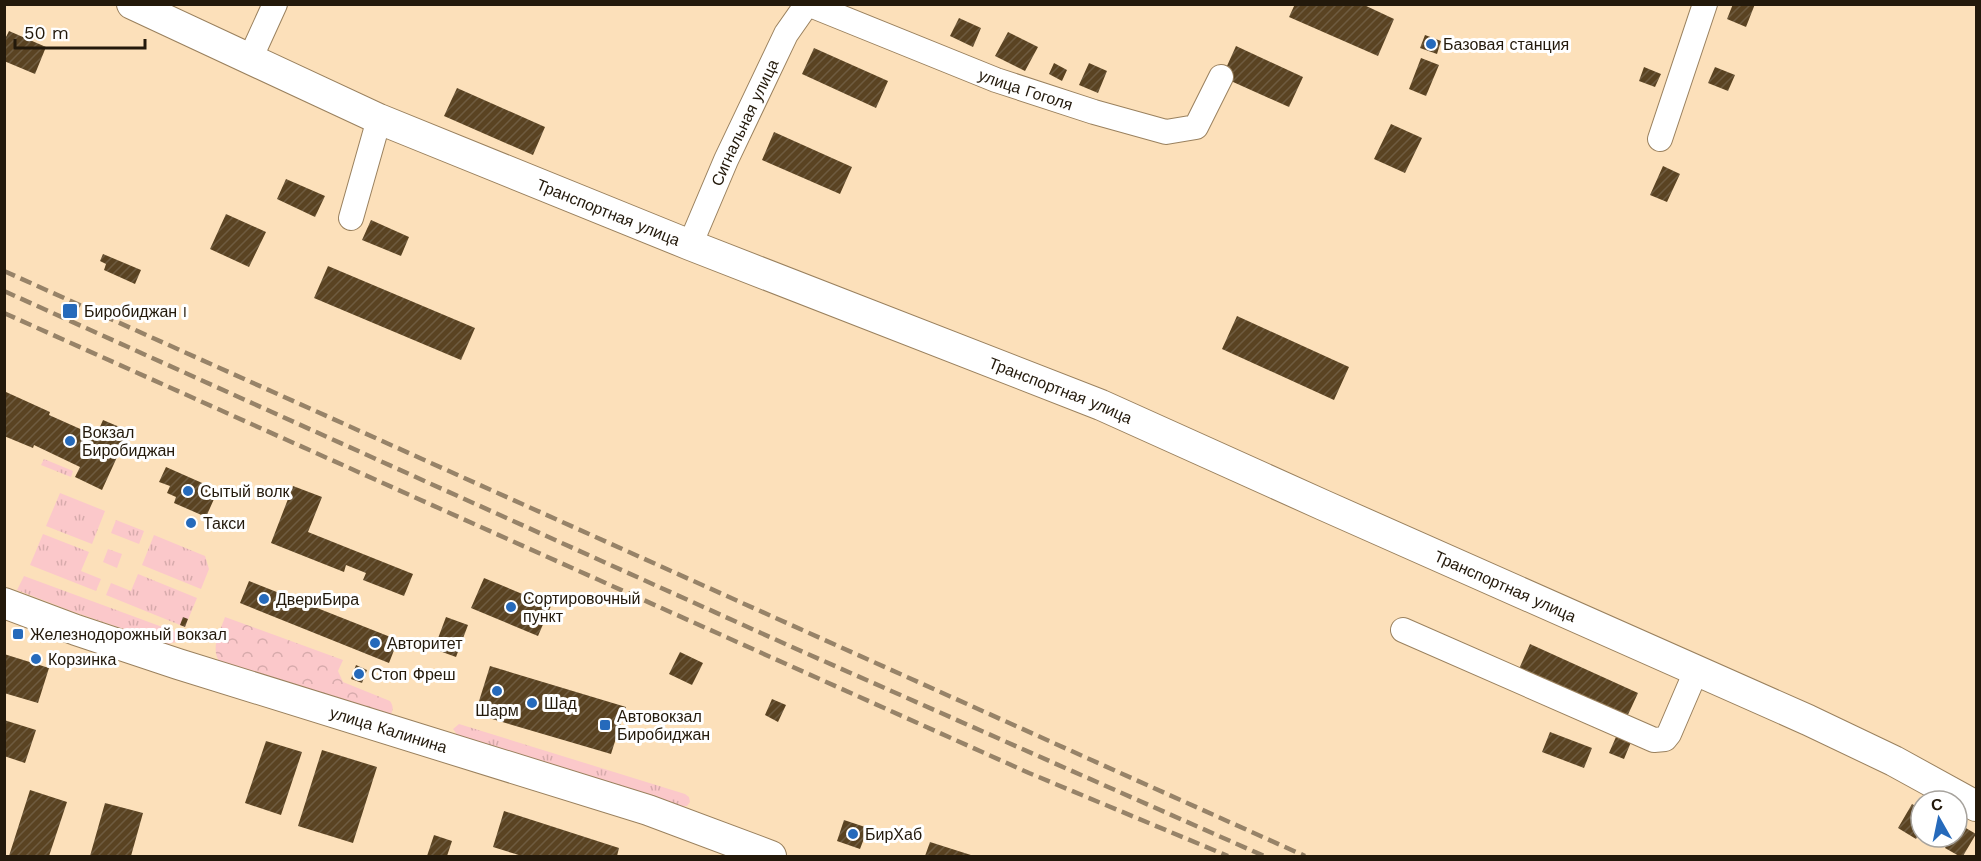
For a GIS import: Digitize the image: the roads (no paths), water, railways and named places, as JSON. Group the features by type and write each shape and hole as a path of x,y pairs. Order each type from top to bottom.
{"main road":[{"name":"Транспортная улица","path":"132,4 379,119 690,245 1101,405 1808,720 1894,761 1977,806"},
{"name":"улица Калинина","path":"4,603 178,664 648,810 771,856"}],"street":[{"path":"250,59 275,4"},
{"name":"улица Гоголя","path":"808,4 996,80 1094,112 1166,132 1196,127 1221,77"},
{"name":"Сигнальная улица","path":"690,245 726,160 786,34 808,4"},
{"path":"1660,139 1705,4"},
{"path":"351,218 379,119"},
{"path":"1403,630 1654,740 1665,739 1670,734 1696,671"}],"railway":[{"path":"4,271 1305,856"},
{"path":"4,291 792,647 1264,856"},
{"path":"4,313 1029,773 1228,856"}],"place":[{"name":"Базовая станция","path":"1431,44"},
{"name":"Биробиджан I","path":"70,311"},
{"name":"Вокзал Биробиджан","path":"70,441"},
{"name":"Сытый волк","path":"188,491"},
{"name":"Такси","path":"191,523"},
{"name":"ДвериБира","path":"264,599"},
{"name":"Сортировочный пункт","path":"511,607"},
{"name":"Железнодорожный вокзал","path":"18,634"},
{"name":"Авторитет","path":"375,643"},
{"name":"Корзинка","path":"36,659"},
{"name":"Стоп Фреш","path":"359,674"},
{"name":"Шарм","path":"497,691"},
{"name":"Шад","path":"532,703"},
{"name":"Автовокзал Биробиджан","path":"605,725"},
{"name":"БирХаб","path":"853,834"}]}
